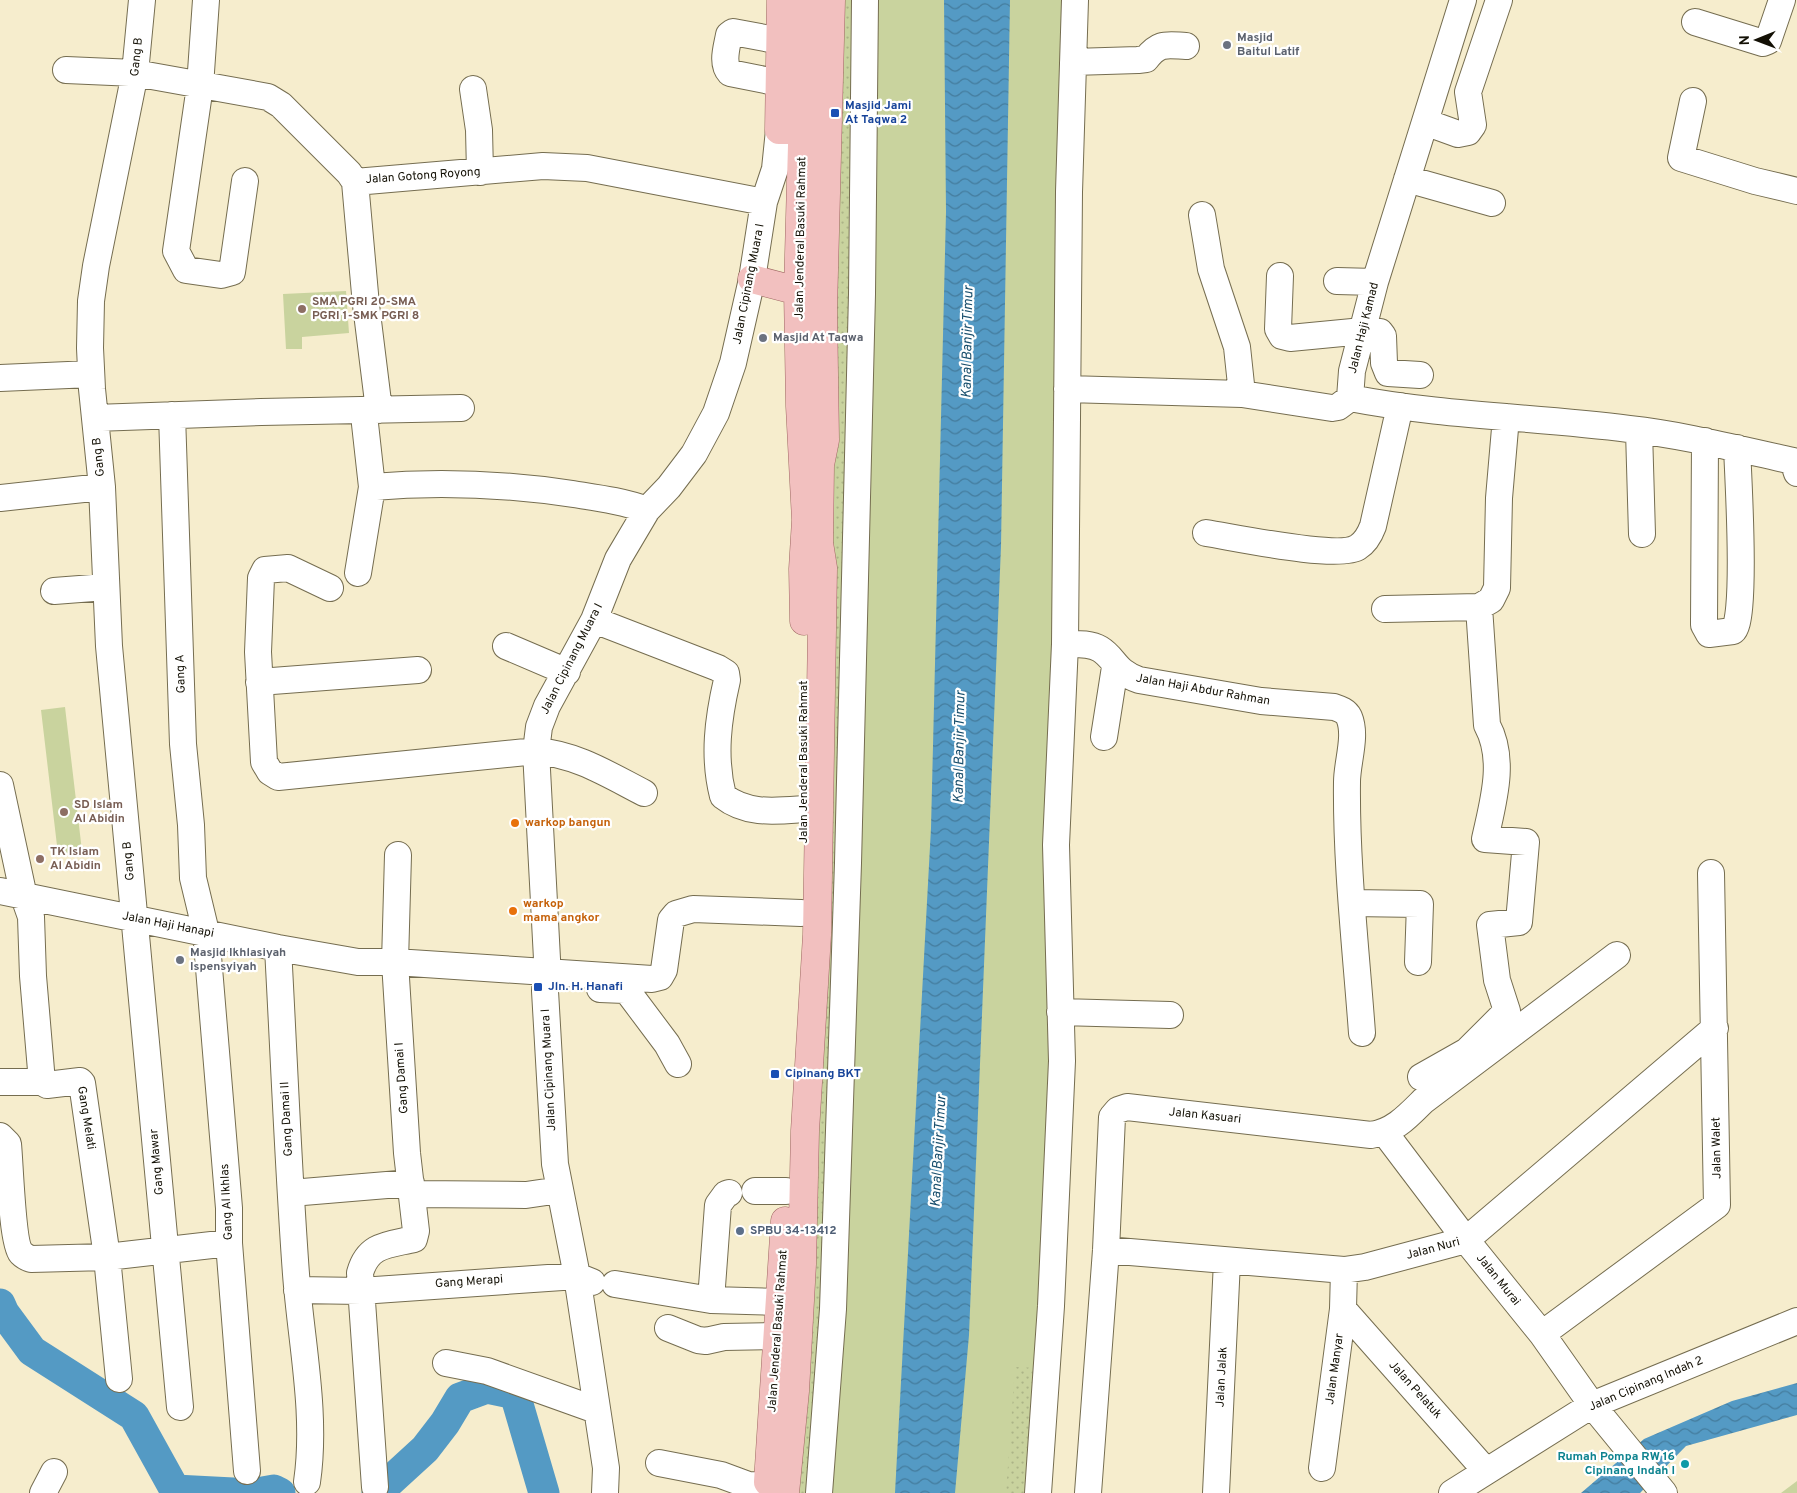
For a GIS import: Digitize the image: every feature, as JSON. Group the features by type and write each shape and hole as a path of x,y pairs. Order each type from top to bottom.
{"main road":[{"name":"Jalan Jenderal Basuki Rahmat","path":"773,1491 776,1336 781,1302 805,809 803,569 806,520 800,406 798,291 806,35 780,0"},
{"path":"806,0 806,35"},
{"path":"806,35 831,0"},
{"name":"Jalan Jenderal Basuki Rahmat","path":"803,128 837,62 837,0"},
{"name":"Jalan Jenderal Basuki Rahmat","path":"773,1491 795,1391 802,1264 805,1131 817,935 823,568 819,542 820,465 825,440 823,309 803,128 780,82 806,35"},
{"path":"752,279 798,291"}],"street":[{"name":"Gang B","path":"135,917 109,646 102,487 91,374 92,292 135,74 142,0"},
{"path":"206,0 200,86 176,251 186,270 221,275 232,272 245,181"},
{"path":"819,1493 833,1309 848,872 861,314 865,0"},
{"path":"1038,1493 1051,1306 1062,1061 1056,845 1065,644 1069,192 1075,0"},
{"name":"Jalan Haji Kamad","path":"1350,398 1352,371 1375,282 1463,0"},
{"path":"1425,122 1458,134 1468,132 1473,125 1468,92 1499,0"},
{"path":"1695,22 1763,43 1768,42 1782,0"},
{"path":"780,82 730,73 726,69 725,62 729,35 733,32 806,35"},
{"path":"1073,62 1146,59 1154,48 1160,45 1186,46"},
{"name":"Jalan Gotong Royong","path":"66,70 135,74 268,97 281,104 350,173 355,182 543,166 587,168 764,202"},
{"path":"473,89 479,130 480,172"},
{"path":"1693,101 1681,158 1754,182 1797,191"},
{"name":"Jalan Cipinang Muara I","path":"605,1493 606,1468 596,1410 595,1281 560,1190 555,1164 536,751 542,720 594,620 618,559 647,510 669,487 694,454 716,413 733,362 752,279 764,202 775,169 803,128"},
{"path":"1407,179 1492,203"},
{"path":"355,182 366,305 372,417 372,487 358,573"},
{"path":"1202,215 1211,269 1240,357 1242,394"},
{"path":"1280,276 1278,329 1282,336 1290,338 1363,331 1380,332 1384,336 1384,363 1388,373 1420,375"},
{"path":"1337,281 1375,282"},
{"path":"0,378 91,374"},
{"path":"1067,389 1242,394 1332,408 1338,407 1350,398 1400,406 1639,430 1705,441 1793,461 1797,473"},
{"path":"1206,533 1315,550 1341,551 1357,548 1367,538 1374,526 1400,406"},
{"path":"95,418 172,415 372,417 461,408"},
{"name":"Gang A","path":"172,415 183,744 191,826 193,878 206,932"},
{"path":"1385,609 1479,607 1491,600 1496,588 1499,498 1506,417"},
{"path":"1639,430 1642,534"},
{"path":"1705,441 1704,625 1709,634 1732,631 1738,623 1741,589 1738,448"},
{"path":"372,487 471,484 548,490 623,502 647,510"},
{"path":"0,498 102,487"},
{"path":"330,588 288,568 265,570 261,578 259,603 259,682 264,762 270,772 278,777 536,751 551,752 584,762 644,793"},
{"path":"54,591 106,587"},
{"path":"1421,1076 1467,1051 1506,1011 1497,980 1490,925 1519,922 1526,842 1485,838 1497,768 1494,738 1487,725 1479,607"},
{"path":"594,620 726,673 728,680 720,710 717,736 719,780 722,796 741,808 757,810 805,809"},
{"name":"Jalan Haji Abdur Rahman","path":"1065,644 1084,645 1101,649 1116,667 1128,676 1139,680 1261,701 1334,707 1343,710 1349,717 1351,742 1347,781 1352,903"},
{"path":"506,646 567,672"},
{"path":"1104,737 1116,667"},
{"path":"259,682 418,670"},
{"path":"0,784 12,894 31,917 33,976 42,1082 0,1082"},
{"name":"Gang Damai I","path":"361,1291 360,1273 364,1258 375,1249 414,1239 416,1235 407,1153 395,962 398,855"},
{"name":"Jalan Walet","path":"1542,1334 1717,1205 1711,874"},
{"name":"Jalan Haji Hanapi","path":"12,894 135,917 278,948 358,962 395,962 546,981"},
{"path":"1362,1033 1352,903 1420,904 1418,962"},
{"path":"546,981 652,979 660,977 664,970 671,920 676,914 693,910 801,912"},
{"name":"Gang Mawar","path":"135,917 164,1250 180,1407"},
{"name":"Gang Al Ikhlas","path":"206,932 229,1208 229,1244 247,1471"},
{"name":"Gang Damai II","path":"278,948 297,1290 310,1441 307,1482"},
{"path":"1385,1133 1617,955"},
{"path":"546,981 625,990 632,995 667,1044 678,1064"},
{"path":"1060,1012 1170,1014"},
{"name":"Jalan Nuri","path":"1106,1250 1344,1270 1365,1267 1466,1240 1715,1028"},
{"name":"Gang Melati","path":"42,1082 47,1085 80,1081 82,1083 107,1258 119,1379"},
{"name":"Jalan Kasuari","path":"1088,1493 1106,1250 1112,1117 1118,1110 1127,1107 1371,1134 1385,1133"},
{"name":"Jalan Murai","path":"1385,1133 1466,1240 1542,1334 1592,1405 1627,1450 1663,1491"},
{"path":"0,1136 8,1144 9,1184 18,1247 21,1254 32,1259 107,1258 229,1244"},
{"path":"291,1193 412,1189 526,1195 560,1190"},
{"path":"756,1191 786,1190"},
{"path":"711,1300 718,1205 726,1194 730,1193"},
{"name":"Jalan Jalak","path":"1216,1493 1227,1261"},
{"name":"Jalan Manyar","path":"1322,1468 1343,1309 1344,1270"},
{"name":"Gang Merapi","path":"297,1290 361,1291 595,1281 711,1300 781,1302"},
{"path":"361,1291 375,1487"},
{"name":"Jalan Pelatuk","path":"1343,1309 1486,1471"},
{"name":"Jalan Cipinang Indah 2","path":"1452,1493 1592,1405 1797,1321"},
{"path":"668,1328 698,1340 776,1336"},
{"path":"446,1364 487,1371 596,1410"},
{"path":"659,1463 721,1475 733,1486 748,1485 773,1491"}],"green space":[{"path":"837,0 865,0 819,1493 785,1493"},
{"path":"864,0 1075,0 1067,445 1037,1493 819,1493"},
{"path":"346,291 349,333 302,337 302,349 286,349 283,294"},
{"path":"65,707 82,851 58,854 41,710"},
{"path":"1015,1367 1040,1368 1032,1493 1006,1493"},
{"path":"1797,1481 1797,1493 1781,1493"}],"water":[{"name":"Kanal Banjir Timur","path":"944,0 1010,0 1001,546 969,1335 955,1493 895,1493 931,828 946,212"},
{"path":"1797,1383 1797,1415 1686,1446 1640,1493 1581,1493 1644,1439 1732,1401"}],"waterway":[{"path":"0,1304 4,1313 32,1351 134,1416 175,1490 233,1493"},
{"path":"377,1493 425,1449 445,1423 460,1398 487,1388 515,1394 544,1493"},
{"path":"257,1493 274,1490 280,1493"}],"place":[{"name":"Masjid Baitul Latif","path":"1227,45"},
{"name":"Masjid Jami At Taqwa 2","path":"835,113"},
{"name":"SMA PGRI 20-SMA PGRI 1-SMK PGRI 8","path":"302,309"},
{"name":"Masjid At Taqwa","path":"763,338"},
{"name":"SD Islam Al Abidin","path":"64,812"},
{"name":"warkop bangun","path":"515,823"},
{"name":"TK Islam Al Abidin","path":"40,859"},
{"name":"warkop mama angkor","path":"513,911"},
{"name":"Masjid Ikhlasiyah Ispensyiyah","path":"180,960"},
{"name":"Jln. H. Hanafi","path":"538,987"},
{"name":"Cipinang BKT","path":"775,1074"},
{"name":"SPBU 34-13412","path":"740,1231"},
{"name":"Rumah Pompa RW 16 Cipinang Indah I","path":"1685,1464"}]}
